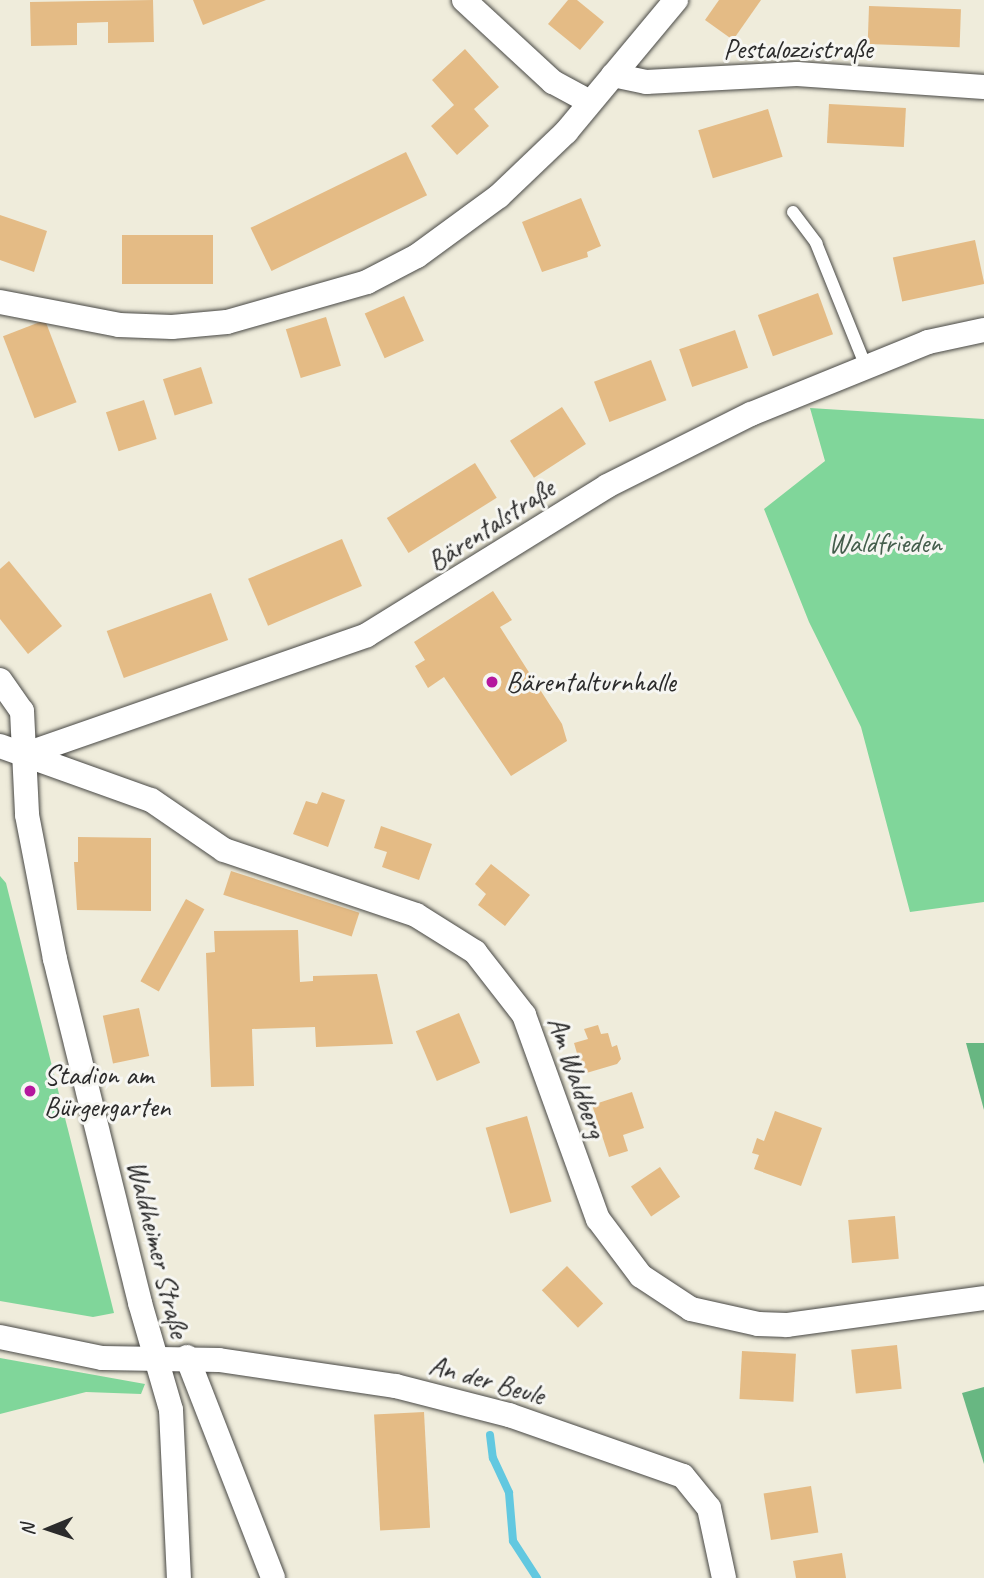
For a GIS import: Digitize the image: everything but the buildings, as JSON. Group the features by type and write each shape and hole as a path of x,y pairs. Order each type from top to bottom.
{"street":[{"path":"464,0 553,82 590,102"},
{"path":"0,302 119,326 172,327 227,322 367,282 417,256 481,210 566,132 676,0"},
{"name":"Pestalozzistraße","path":"613,75 646,82 797,74 984,87"},
{"name":"Bärentalstraße","path":"11,750 368,635 607,486 751,414 928,342 984,330"},
{"name":"Waldheimer Straße","path":"0,680 22,711 11,750 27,815 55,959 155,1357 172,1410 179,1578"},
{"name":"Am Waldberg","path":"11,750 151,800 224,850 416,915 475,952 524,1015 598,1219 640,1276 691,1309 746,1322 787,1325 984,1298"},
{"name":"An der Beule","path":"0,1337 102,1358 187,1357 396,1386 456,1400 666,1468 689,1481 709,1508 724,1578"},
{"name":"Waldheimer Straße","path":"187,1357 273,1578"}],"lane":[{"path":"793,212 816,243 866,367"}],"green space":[{"name":"Waldfrieden","path":"810,408 984,419 984,902 910,912 861,727 809,622 764,509 825,461"},
{"name":"Stadion am Bürgergarten","path":"0,876 6,883 114,1313 93,1317 0,1301"},
{"path":"966,1043 984,1043 984,1110"},
{"path":"0,1358 145,1384 141,1394 86,1392 0,1414"},
{"path":"984,1387 984,1464 962,1393"}],"waterway":[{"path":"490,1435 493,1458 509,1493 513,1541 537,1578"}],"place":[{"name":"Bärentalturnhalle","path":"492,682"},
{"name":"Stadion am Bürgergarten","path":"30,1091"}]}
